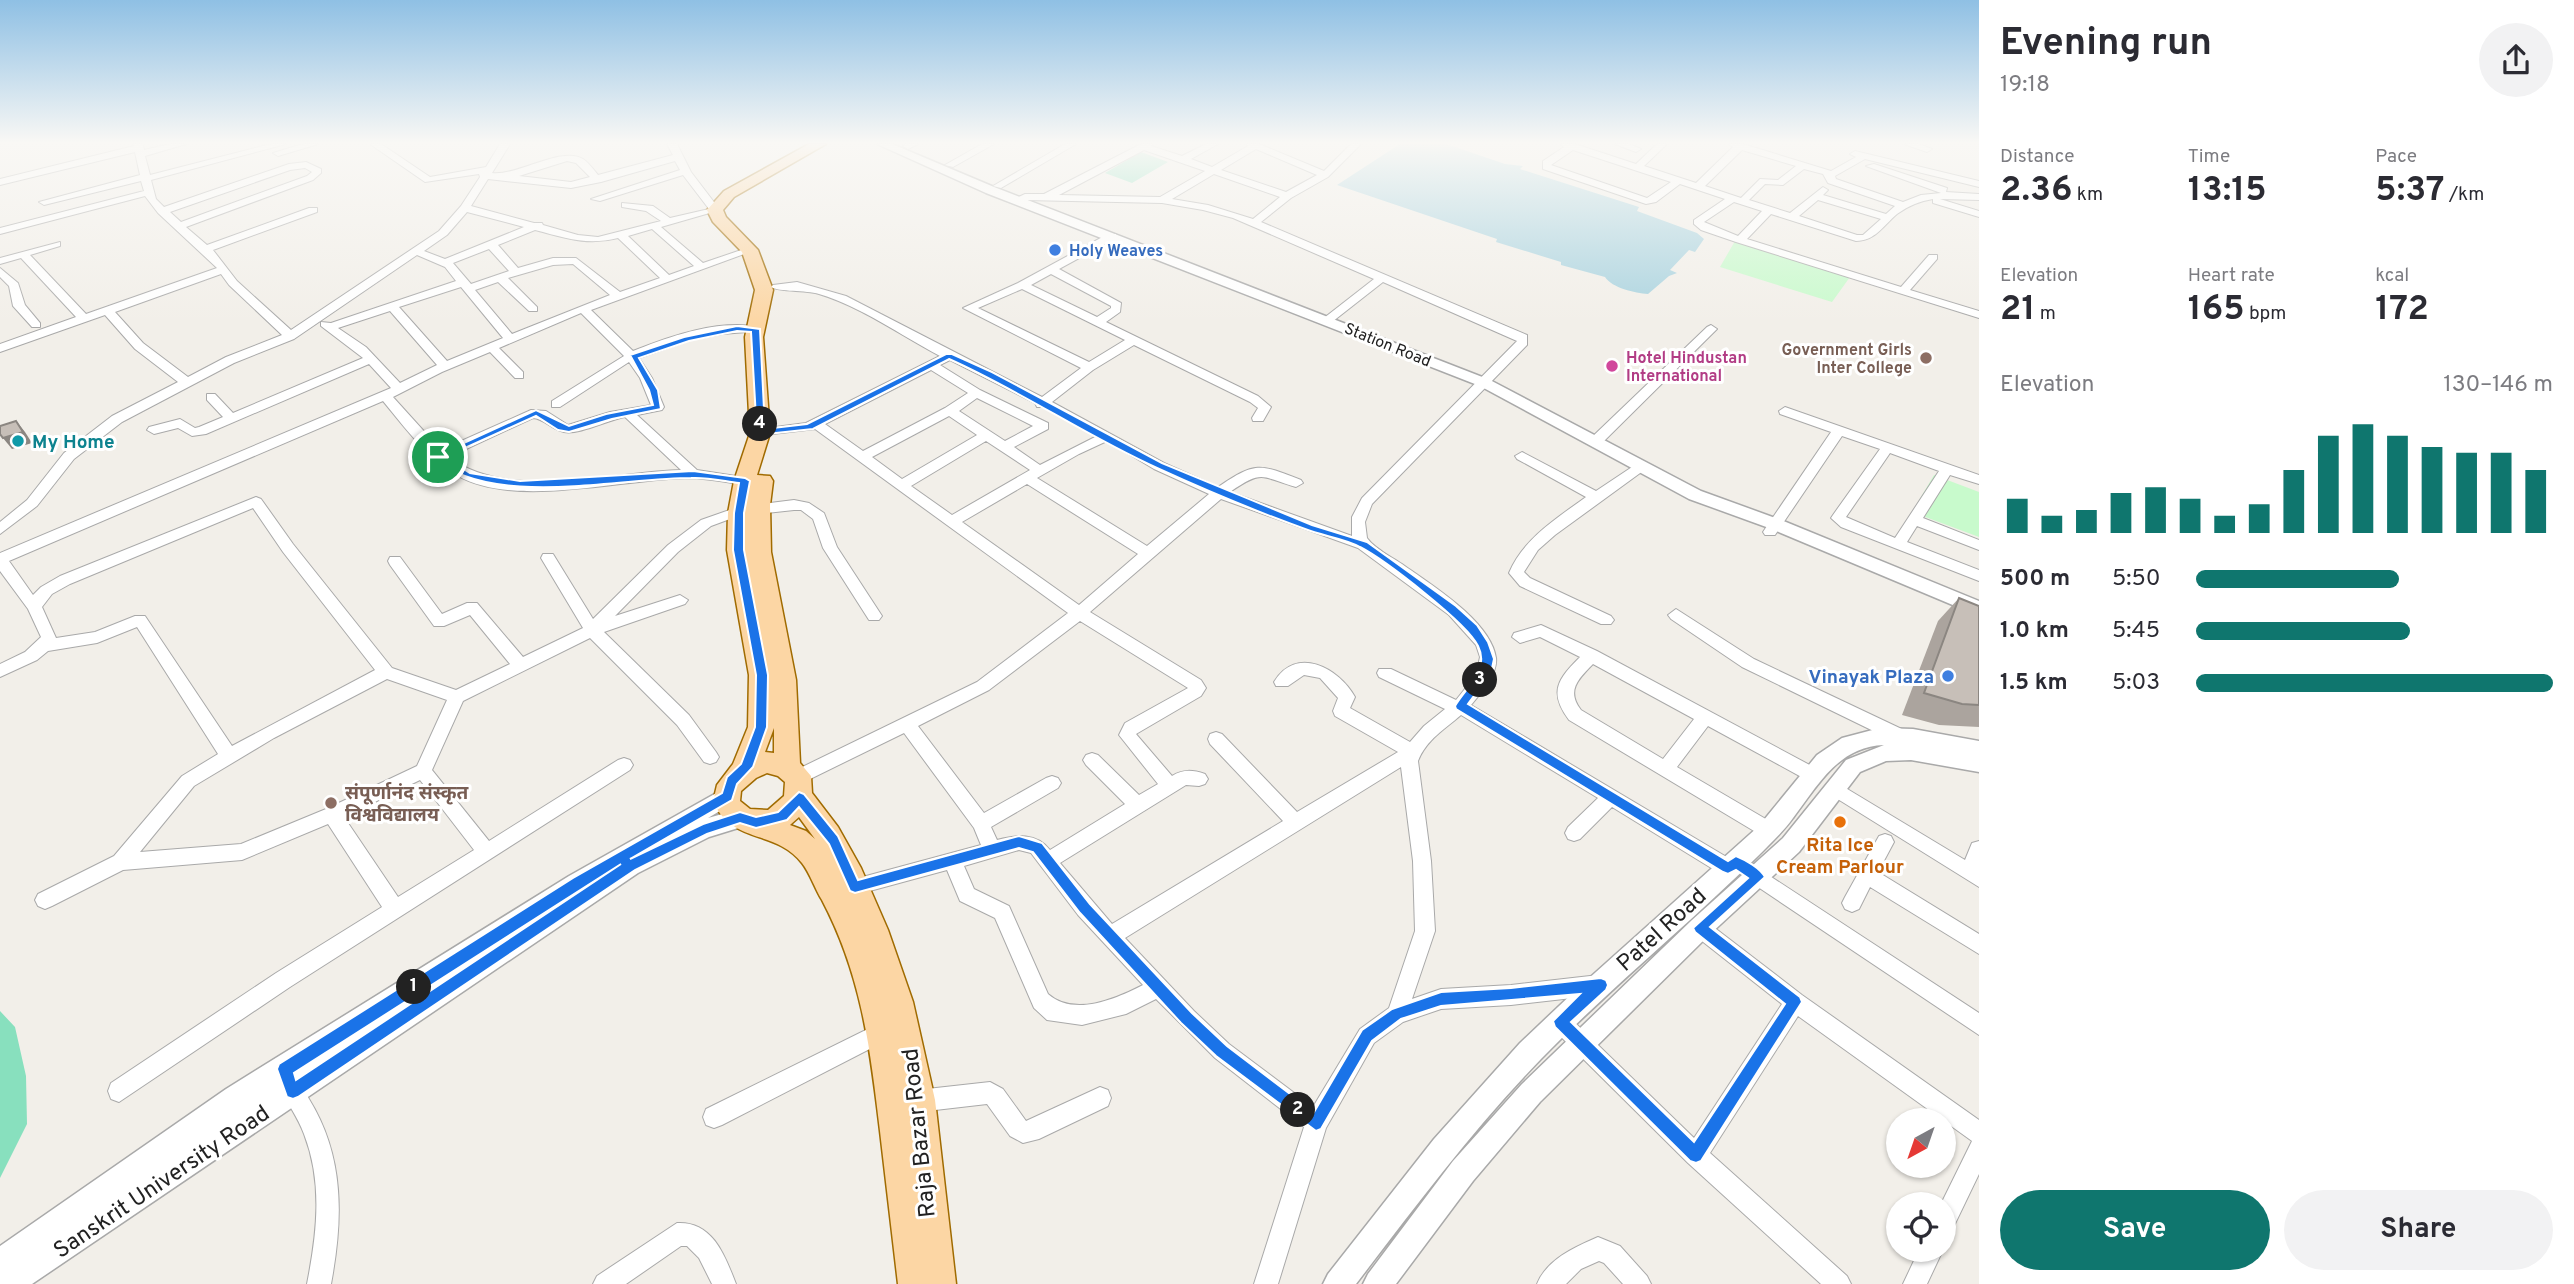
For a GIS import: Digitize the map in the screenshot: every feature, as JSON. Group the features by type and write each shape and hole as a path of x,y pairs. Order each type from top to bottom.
{"main road":[{"path":"720,204 715,210 719,219 750,250 764,290 755,329 768,432"},
{"path":"733,204 730,208 732,216 760,244 771,265 777,287 769,336 768,432 747,512 767,589 774,728 795,780 782,816 741,812 732,781 746,767 774,728"},
{"path":"746,767 767,762 795,780"},
{"name":"Raja Bazar Road","path":"795,780 834,840 855,887 876,937 906,1030 918,1101 928,1237 937,1284"},
{"name":"Raja Bazar Road","path":"741,812 796,840 812,854 865,962 884,1031 918,1284"}],"street":[{"path":"0,231 105,204"},
{"path":"156,204 216,259 223,270 290,336"},
{"path":"162,211 182,204"},
{"path":"181,225 239,204"},
{"path":"0,529 32,503 69,456 98,432 117,419 230,360 290,336 443,233 467,204"},
{"path":"465,208 587,239 622,236 715,210 710,204"},
{"name":"Station Road","path":"1039,204 1112,236 1485,383 1596,441 1640,468 1979,620"},
{"path":"1186,204 1255,222 1523,338 1523,342 1485,383 1367,501 1357,517 1356,530 1363,544"},
{"path":"1255,222 1277,204"},
{"path":"1729,204 1698,222 1705,228 1740,240 1979,315"},
{"path":"1750,204 1861,239 1908,204"},
{"path":"1791,218 1808,204"},
{"path":"1843,204 1888,218"},
{"path":"1899,204 1904,206"},
{"path":"1945,204 1979,214"},
{"path":"626,205 649,208 669,222"},
{"path":"204,250 313,210"},
{"path":"1740,240 1768,211"},
{"path":"445,263 538,225"},
{"path":"654,226 700,266"},
{"path":"622,236 666,278"},
{"path":"1089,367 969,308 1022,285 1112,236"},
{"path":"0,261 56,244"},
{"path":"491,244 517,273"},
{"path":"44,646 49,637 34,607 0,560 385,396 445,366 510,339 666,278 750,250"},
{"path":"416,251 445,263 467,285 510,339"},
{"path":"23,254 85,320"},
{"path":"1903,291 1933,257"},
{"path":"329,327 392,306 501,278 553,261 569,259 576,261 618,296"},
{"path":"1051,269 1117,305 1116,310 1098,321"},
{"path":"0,348 223,270"},
{"path":"0,271 15,285 23,312 36,325"},
{"path":"501,278 533,309"},
{"path":"1328,320 1382,278"},
{"path":"777,287 789,284 811,287 876,315 1041,404 1108,436 1159,466 1309,527 1363,544 1452,609 1473,628 1484,645 1488,659 1485,673 1459,707 1422,737 1409,761 1422,861 1425,931 1397,1014"},
{"path":"1022,285 1262,404 1265,409 1258,418"},
{"path":"392,306 445,366"},
{"path":"438,457 536,413 562,428 569,429 601,418 658,407 654,390 634,357 583,309"},
{"path":"109,312 139,346 186,382"},
{"path":"317,318 371,359 399,389"},
{"path":"556,404 634,357 687,339 737,328 755,329"},
{"path":"1596,441 1711,329"},
{"path":"1041,404 1089,367 1134,340"},
{"path":"492,347 519,375"},
{"path":"768,432 816,424 949,356"},
{"path":"153,430 180,423 195,432 232,419 371,359"},
{"path":"931,365 976,393 1043,426 1004,447"},
{"path":"862,457 950,411 976,393"},
{"path":"385,396 438,457 468,475 520,484 693,474 753,482"},
{"path":"211,397 232,419"},
{"path":"950,411 1004,447 1033,474 1149,554"},
{"path":"1785,411 1979,480"},
{"path":"629,414 693,474"},
{"path":"816,424 1079,613 1195,684 1198,688 1128,732 1130,740 1170,786"},
{"path":"1772,528 1840,429"},
{"path":"901,486 986,435"},
{"path":"951,523 1033,474 1108,436"},
{"path":"1888,447 1838,519 1979,576"},
{"path":"1522,456 1597,497"},
{"path":"1606,620 1525,582 1516,573 1516,568 1548,533 1640,468"},
{"path":"1898,544 1948,468"},
{"path":"795,780 983,686 1079,613 1220,492 1256,470 1296,483"},
{"path":"34,607 39,596 65,580 256,502 288,548 386,672 457,697"},
{"path":"592,630 694,531 715,518 794,505 804,506 819,516 831,548 874,616"},
{"path":"1915,520 1979,545"},
{"name":"Station Road","path":"1772,528 1979,609"},
{"path":"548,558 592,630 683,720 710,757"},
{"path":"395,561 439,622 472,607 520,665"},
{"path":"44,900 121,862 242,852 332,814 423,771 457,697 592,630 680,600"},
{"path":"1676,615 1748,663 1902,737"},
{"path":"0,671 44,646 97,637 141,620 229,757"},
{"path":"1520,637 1541,631 1591,655 1823,782 1974,876 1979,849"},
{"path":"1591,655 1563,691 1568,707 1586,722 1770,831"},
{"path":"1282,682 1301,668 1325,673 1347,697 1341,711 1412,752"},
{"path":"121,862 188,781 268,733 386,672"},
{"path":"1385,673 1459,707 1611,797 1732,865 1759,877 1978,1020"},
{"path":"1665,770 1705,717"},
{"path":"906,723 981,824 992,850"},
{"name":"Patel Road","path":"1378,1284 1463,1171 1531,1093 1700,928 1759,877 1790,845 1823,782 1834,752 1850,743 1870,737 1902,737 1979,749"},
{"path":"1216,739 1295,822"},
{"path":"1110,936 1412,752"},
{"name":"Patel Road","path":"1338,1284 1441,1151 1560,1021 1823,782 1884,752 1911,752 1979,763"},
{"path":"1092,760 1138,805"},
{"path":"119,1091 283,980 624,765"},
{"path":"423,771 486,851"},
{"path":"1049,860 1184,777 1199,779"},
{"path":"981,824 1052,783"},
{"path":"1574,833 1611,797"},
{"name":"Sanskrit University Road","path":"6,1284 289,1080 698,825 741,812"},
{"path":"332,814 395,910"},
{"path":"855,887 1019,842 1037,847 1085,909 1157,988 1222,1051 1316,1123"},
{"path":"1852,903 1885,842"},
{"path":"953,861 967,895 1002,912 1041,1001 1054,1013 1082,1015 1103,1011 1126,1004 1157,988"},
{"path":"1868,876 1979,945"},
{"path":"1700,928 1795,1002 1979,1133"},
{"path":"1266,1284 1316,1123 1367,1035 1397,1014 1441,999 1511,995 1601,985"},
{"path":"1696,1155 1795,1002"},
{"path":"1560,1021 1696,1155 1839,1284"},
{"path":"714,1117 884,1031"},
{"path":"289,1080 325,1158 330,1191 329,1233 319,1284"},
{"name":"Sanskrit University Road","path":"0,1262 235,1098 289,1080"},
{"path":"918,1101 980,1091 990,1093 1001,1102 1012,1123 1023,1132 1031,1131 1100,1098"},
{"path":"1956,1197 1979,1149"},
{"path":"605,1284 677,1235 685,1233 704,1243 724,1284"},
{"path":"1549,1284 1573,1261 1598,1249 1612,1254 1639,1284"},
{"path":"1915,1284 1925,1262"}],"green space":[{"path":"1735,241 1850,277 1832,302 1720,267"},
{"path":"1934,475 1979,492 1979,537 1912,512"},
{"path":"0,1011 15,1027 26,1076 27,1124 0,1178"}],"water":[{"path":"1393,204 1629,204 1639,207 1637,211 1697,233 1704,239 1695,252 1689,250 1670,270 1677,273 1669,276 1648,294 1618,287 1605,277 1561,265 1561,262 1496,242 1497,239"}],"building":[{"path":"16,421 23,432 3,438 0,426"},
{"path":"1959,598 1979,606 1979,705 1962,704 1924,693"}],"place":[{"name":"Holy Weaves","path":"1055,250"},
{"name":"Government Girls Inter College","path":"1926,358"},
{"name":"Hotel Hindustan International","path":"1612,366"},
{"name":"My Home","path":"18,441"},
{"name":"Vinayak Plaza","path":"1948,676"},
{"name":"संपूर्णानंद संस्कृत विश्वविद्यालय","path":"331,803"},
{"name":"Rita Ice Cream Parlour","path":"1840,822"}],"route":[{"path":"737,328 755,329 760,433 809,427 881,393 949,356 1108,436 1159,466 1309,527 1363,544 1452,609 1473,628 1484,645 1488,659 1485,673 1461,706 1728,868 1736,862 1759,877 1700,928 1795,1002 1696,1155 1560,1021 1601,985 1511,995 1441,999 1397,1014 1367,1035 1316,1123 1222,1051 1150,982 1085,909 1037,847 1019,842 855,887 834,840 799,798 793,808 782,816 756,822 740,818 703,829 630,866 293,1091 285,1069 577,883 727,796 732,781 746,767 761,727 762,675 738,550 739,513 745,481 693,474 557,484 494,482 468,475 438,457 526,415 541,414 562,428 569,429 601,418 658,407 654,390 634,357 661,346 737,328"}]}
